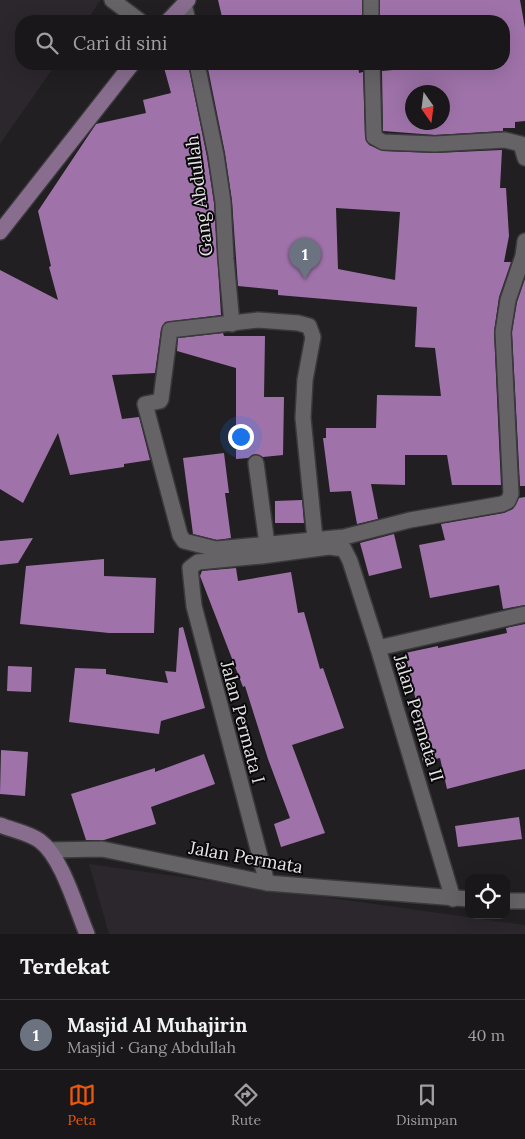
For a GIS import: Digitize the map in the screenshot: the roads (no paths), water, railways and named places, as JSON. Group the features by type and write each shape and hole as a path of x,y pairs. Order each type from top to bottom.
{"main road":[{"path":"174,15 186,2"},
{"path":"0,232 127,70"},
{"path":"0,825 39,840 49,850 58,862 87,934"}],"street":[{"path":"112,0 132,15"},
{"path":"371,0 371,15"},
{"path":"186,2 187,15"},
{"name":"Gang Abdullah","path":"198,70 216,155 223,202 232,324"},
{"path":"372,70 374,137 383,142 435,144 515,141 521,144 525,158"},
{"path":"315,539 303,418 305,380 313,336 309,326 298,323 258,320 170,330 161,399 160,401 144,404 184,541 216,549 344,537 410,520 502,504 508,501 511,494 503,332 508,300 523,256 525,241"},
{"path":"256,463 267,544"},
{"name":"Jalan Permata II","path":"190,568 198,562 329,548 344,549 350,561 378,648 453,899"},
{"name":"Jalan Permata I","path":"190,568 194,606 267,883"},
{"path":"378,648 525,614"},
{"name":"Jalan Permata","path":"49,850 102,849 267,883 465,900"},
{"path":"510,901 525,901"}],"place":[{"name":"Masjid Al Muhajirin","path":"305,279"}]}
